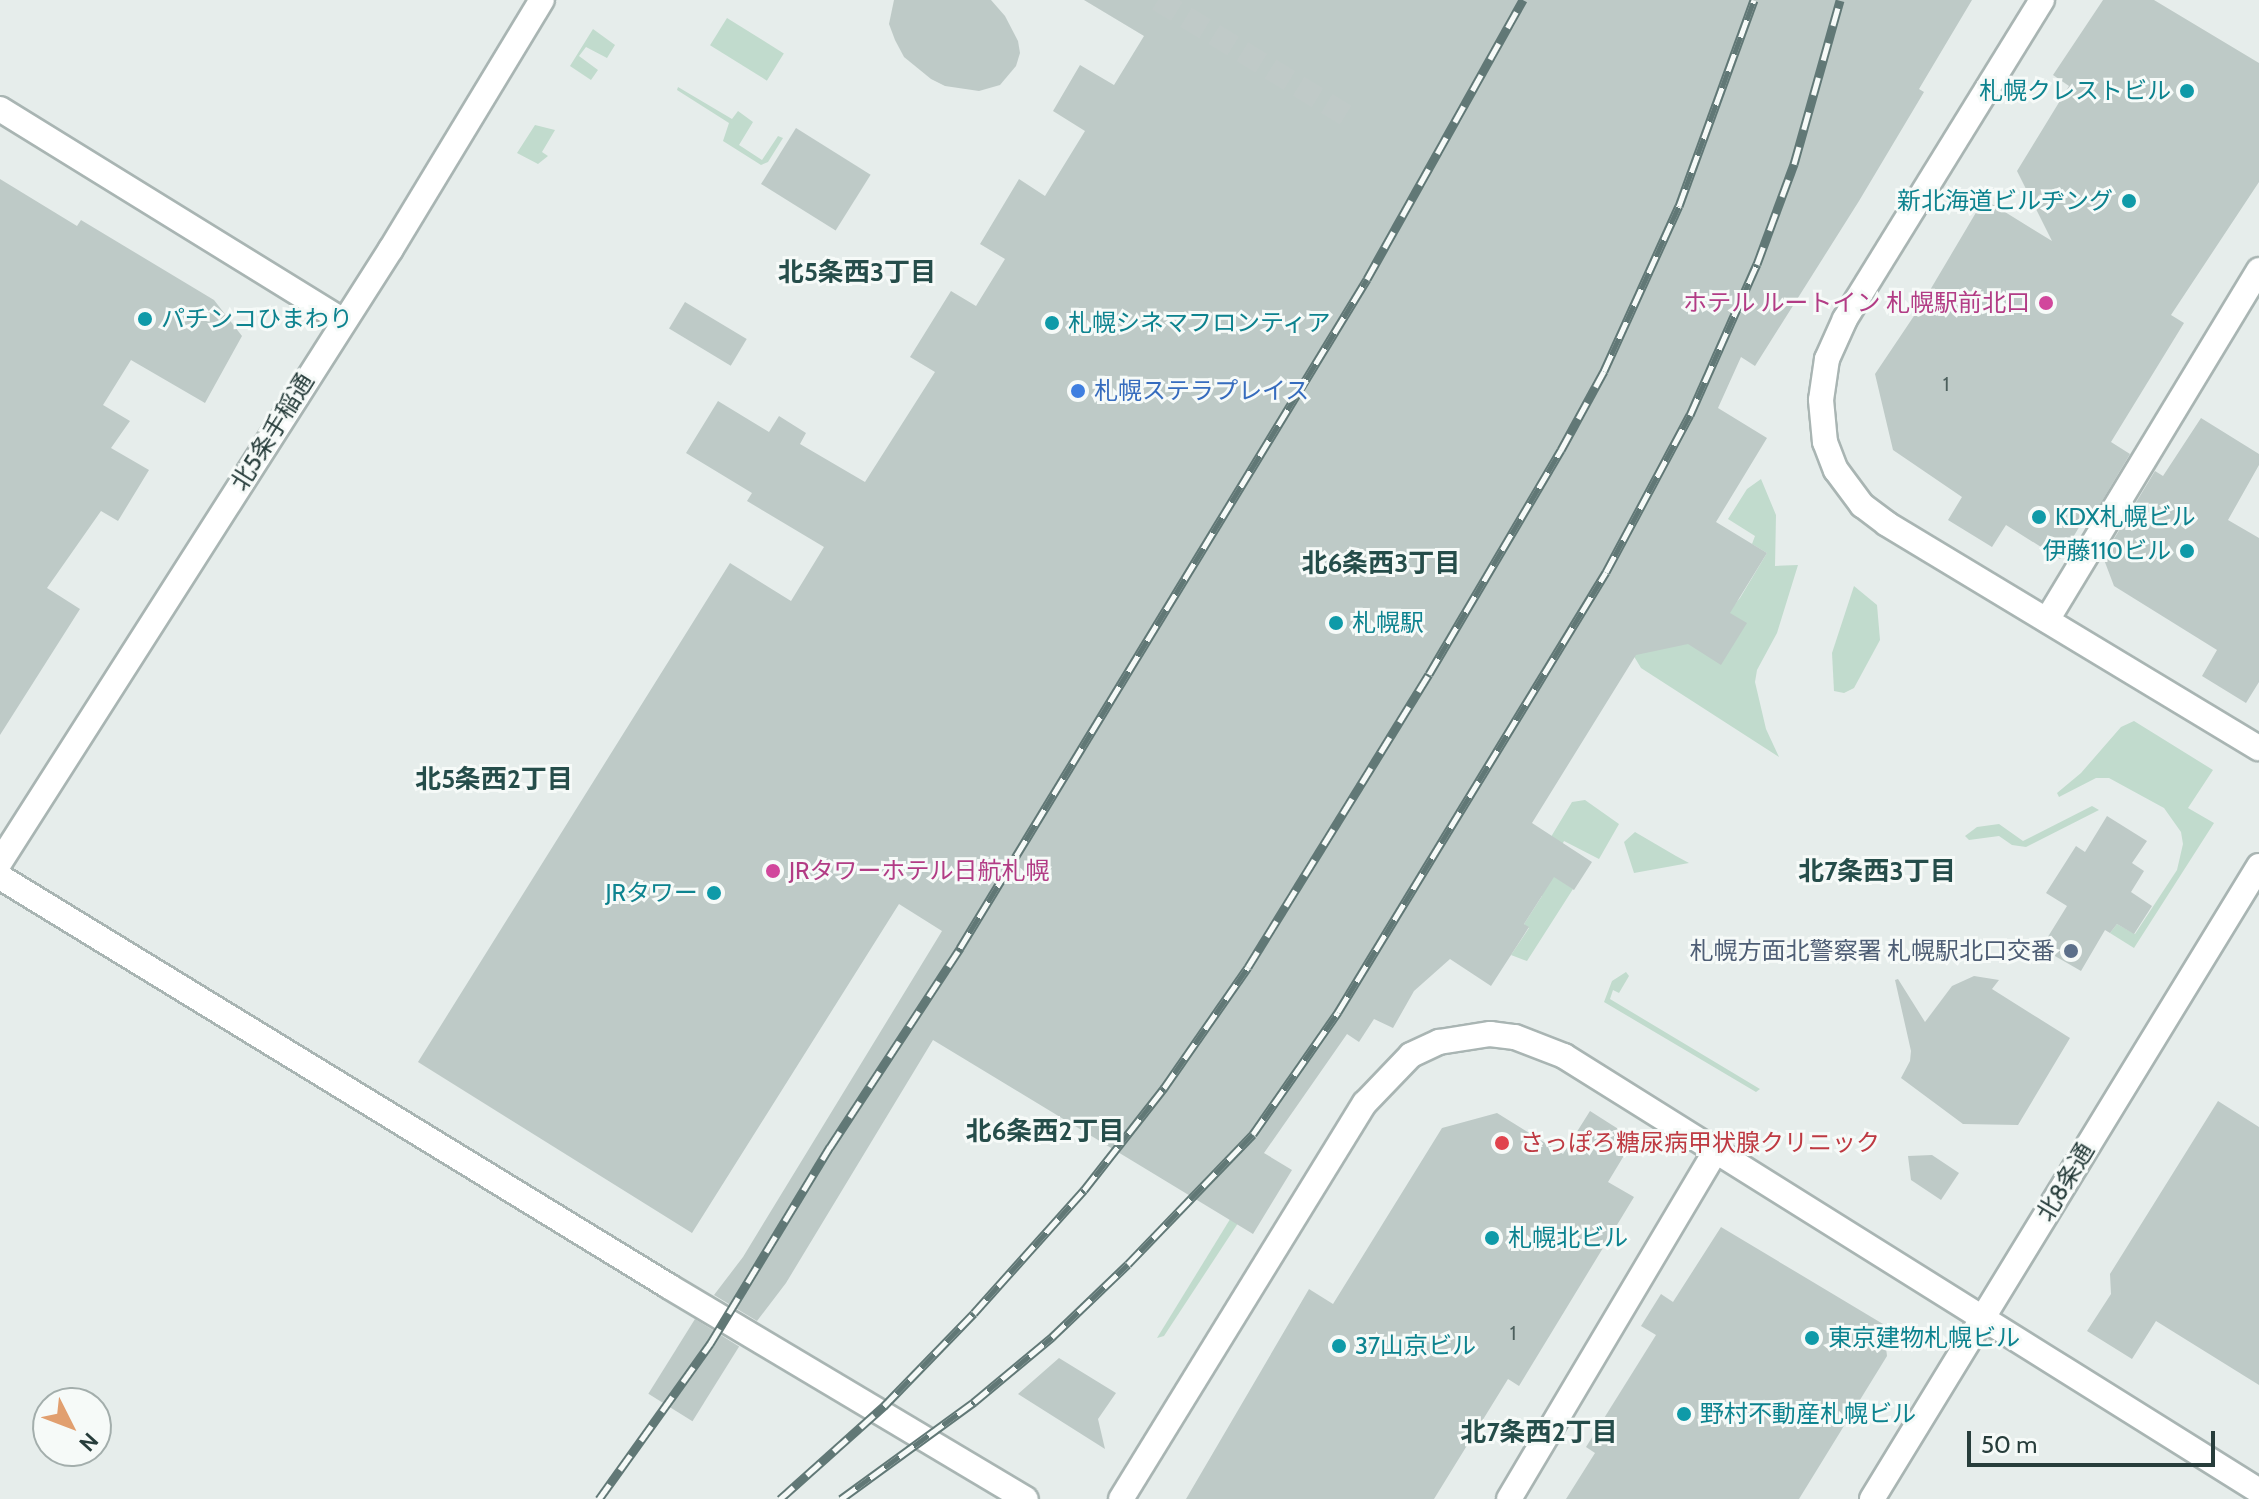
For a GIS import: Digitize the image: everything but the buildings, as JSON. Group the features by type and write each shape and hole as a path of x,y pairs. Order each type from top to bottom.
{"street":[{"name":"北5条手稲通","path":"0,862 391,249 542,0"},
{"path":"2042,0 1845,319 1827,359 1821,400 1825,442 1836,470 1862,505 2259,748"},
{"path":"0,109 343,321"},
{"path":"2047,620 2259,270"},
{"name":"北8条通","path":"1872,1499 2259,866"},
{"path":"0,877 657,1279 1026,1499"},
{"path":"1121,1499 1365,1103 1411,1055 1464,1035 1490,1034 1539,1044 1716,1150 2259,1491"},
{"path":"1509,1499 1716,1150"}],"green space":[{"path":"727,18 784,54 767,81 710,45"},
{"path":"593,29 615,45 607,58 586,47 579,56 598,70 591,80 570,66"},
{"path":"678,87 732,119 738,111 753,122 739,145 762,160 778,136 783,138 768,162 761,165 723,141 729,123 677,90"},
{"path":"535,125 555,130 542,152 548,156 538,164 517,153"},
{"path":"1761,479 1776,515 1775,566 1798,565 1777,633 1757,670 1755,682 1766,729 1779,757 1641,668 1632,653 1703,641 1740,598 1767,553 1752,544 1755,536 1728,519 1747,489"},
{"path":"1854,586 1877,605 1880,640 1854,688 1844,693 1834,691 1832,653"},
{"path":"2134,721 2213,770 2188,808 2214,823 2134,948 2110,933 2117,924 2135,934 2177,870 2183,844 2181,832 2164,808 2109,778 2096,778 2059,797 2057,793 2081,773 2121,727"},
{"path":"1585,800 1619,824 1599,859 1564,841 1548,872 1573,889 1527,961 1511,955 1529,928 1524,924 1542,896 1531,870 1572,802"},
{"path":"2092,806 2099,810 2026,847 2012,845 1999,836 1969,840 1965,836 1977,827 1999,824 2023,841"},
{"path":"1635,832 1689,863 1634,873 1624,842"},
{"path":"1626,972 1629,976 1619,993 1613,990 1610,999 1760,1089 1756,1092 1604,1002 1612,981"},
{"path":"1246,1211 1164,1336 1157,1338 1232,1216"}],"tunnel":[{"path":"1158,0 1349,117"}],"railway":[{"path":"599,1499 710,1344 830,1147 960,948 1367,279 1523,0"},
{"path":"780,1499 884,1406 974,1313 1084,1190 1164,1088 1248,967 1429,674 1604,371 1679,206 1754,0"},
{"path":"841,1499 974,1402 1052,1337 1128,1264 1253,1134 1338,1012 1606,572 1690,415 1757,264 1794,164 1840,0"}],"place":[{"name":"札幌クレストビル","path":"2187,91"},
{"name":"新北海道ビルヂング","path":"2129,201"},
{"name":"ホテル ルートイン 札幌駅前北口","path":"2046,303"},
{"name":"パチンコひまわり","path":"145,319"},
{"name":"札幌シネマフロンティア","path":"1052,323"},
{"name":"札幌ステラプレイス","path":"1078,391"},
{"name":"KDX札幌ビル","path":"2039,517"},
{"name":"伊藤110ビル","path":"2187,551"},
{"name":"札幌駅","path":"1336,623"},
{"name":"JRタワーホテル日航札幌","path":"773,871"},
{"name":"JRタワー","path":"714,893"},
{"name":"札幌方面北警察署 札幌駅北口交番","path":"2071,951"},
{"name":"さっぽろ糖尿病甲状腺クリニック","path":"1502,1143"},
{"name":"札幌北ビル","path":"1492,1238"},
{"name":"東京建物札幌ビル","path":"1812,1338"},
{"name":"37山京ビル","path":"1339,1346"},
{"name":"野村不動産札幌ビル","path":"1684,1414"}],"district":[{"name":"北5条西3丁目","path":"857,273"},
{"name":"北6条西3丁目","path":"1381,564"},
{"name":"北5条西2丁目","path":"494,780"},
{"name":"北7条西3丁目","path":"1877,872"},
{"name":"北6条西2丁目","path":"1045,1132"},
{"name":"北7条西2丁目","path":"1539,1433"}]}
